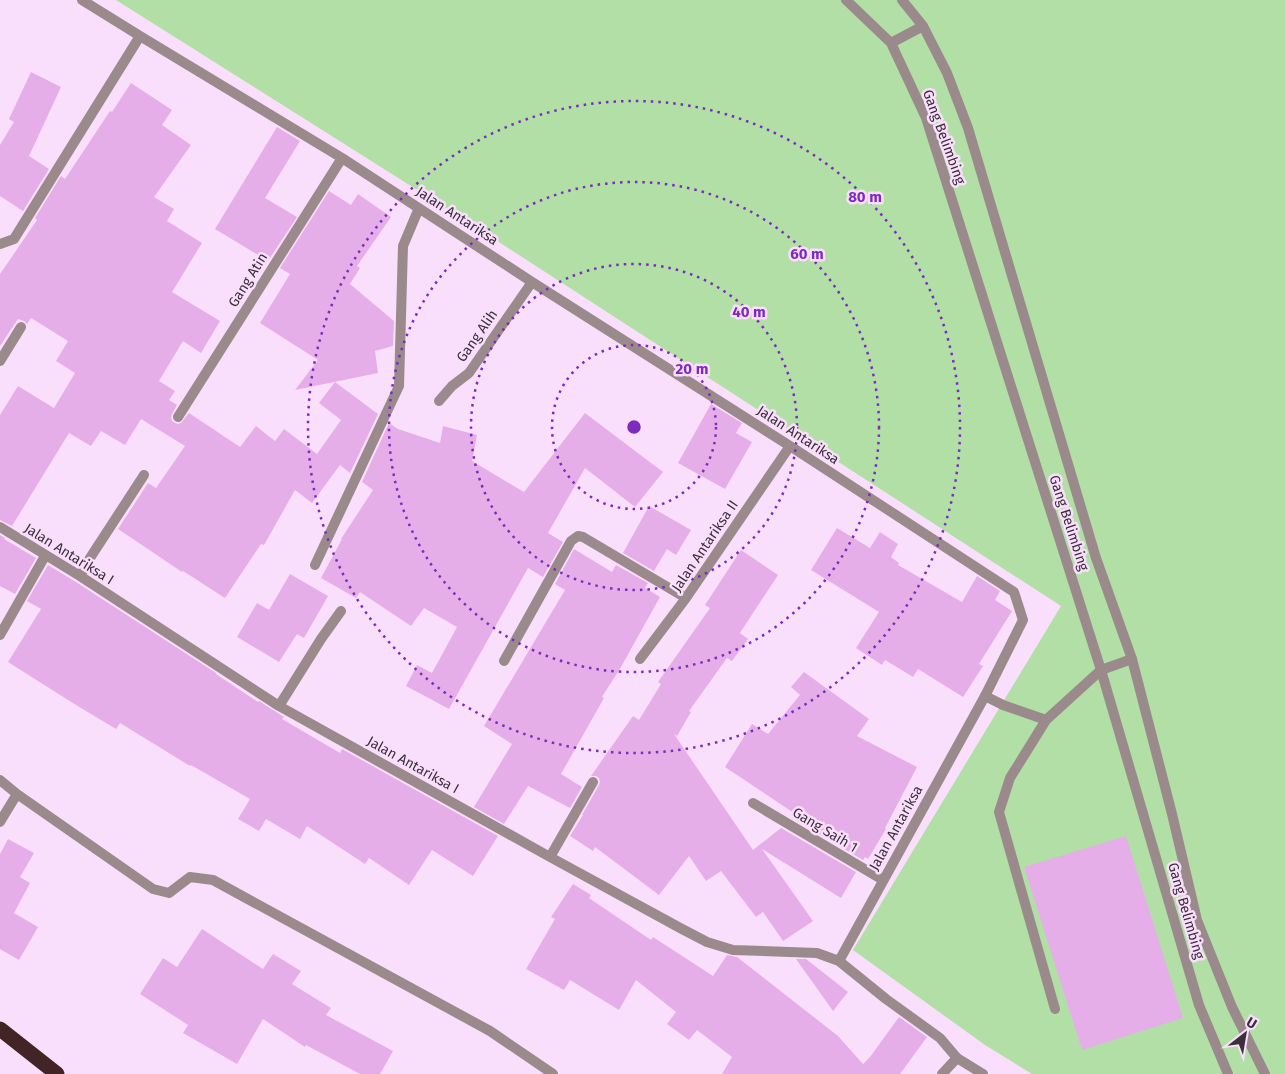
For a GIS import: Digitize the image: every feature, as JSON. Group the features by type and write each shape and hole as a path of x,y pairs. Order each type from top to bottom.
{"highway":[{"path":"0,1029 57,1074"}],"street":[{"name":"Jalan Antariksa","path":"82,0 342,158 1014,592 1023,620 985,696 839,961"},
{"name":"Gang Belimbing","path":"846,0 890,43 926,118 1101,670 1198,1005 1228,1074"},
{"name":"Gang Belimbing","path":"902,0 923,26 947,73 968,128 1096,558 1132,659 1197,920 1232,1007 1265,1074"},
{"path":"890,43 923,26"},
{"path":"0,244 14,238 140,36"},
{"name":"Gang Atin","path":"178,417 342,158"},
{"path":"315,565 400,386 403,246 419,208"},
{"name":"Gang Alih","path":"439,401 452,386 470,373 532,282"},
{"path":"0,361 21,327"},
{"name":"Jalan Antariksa II","path":"640,659 686,598 790,446"},
{"path":"80,576 144,475"},
{"name":"Jalan Antariksa I","path":"0,527 80,576 279,706 707,942 733,950 817,953 839,961"},
{"path":"504,661 571,541 578,536 583,537 686,598"},
{"path":"0,634 45,556"},
{"path":"279,706 341,611"},
{"path":"1055,1009 999,812 1010,778 1046,720 1101,670 1132,659"},
{"path":"985,696 1003,705 1046,720"},
{"path":"0,780 153,890 169,893 190,877 213,880 490,1032 553,1074"},
{"path":"550,857 593,782"},
{"path":"0,822 17,794"},
{"name":"Gang Saih 1","path":"753,803 883,880"},
{"path":"839,961 886,999 940,1038 957,1058 983,1074"},
{"path":"942,1074 957,1058"}],"green space":[{"path":"116,0 1285,0 1285,1074 1032,1074 985,1045 853,950 1061,606 468,222"}],"building":[{"path":"31,72 61,87 29,156 49,169 23,211 0,196 0,145 14,122 9,119"},
{"path":"131,83 172,110 162,125 191,145 154,197 174,209 167,221 202,243 172,292 220,321 201,353 183,341 159,381 175,391 169,400 177,405 171,417 172,421 177,424 181,423 189,413 240,447 256,426 275,441 284,429 317,454 341,420 319,403 335,382 378,414 350,473 340,465 312,503 295,490 264,545 261,544 225,598 118,529 148,483 156,488 185,446 141,419 125,445 101,431 91,446 69,433 12,526 0,520 0,415 18,386 54,408 75,373 56,361 68,341 31,318 27,324 18,319 0,346 0,274 37,220 35,218 61,176 65,179"},
{"path":"277,127 300,141 265,198 297,217 268,261 215,229"},
{"path":"329,191 351,205 358,194 391,217 357,266 360,268 350,284 394,321 393,346 375,351 378,373 295,390 318,360 260,323 290,274 280,268"},
{"path":"711,404 742,423 736,433 752,442 725,489 678,463"},
{"path":"585,413 663,472 635,507 585,468 548,533 563,542 543,577 528,568 449,709 406,686 417,665 432,673 457,627 424,608 411,626 360,592 356,598 321,578 341,539 373,490 362,482 389,423 398,429 440,443 443,426 477,435 472,461 524,492"},
{"path":"649,506 691,530 676,555 667,549 654,571 623,553"},
{"path":"837,528 870,548 880,532 898,544 891,557 899,563 898,565 962,602 977,576 1000,591 995,600 1012,611 979,664 983,666 963,697 918,669 913,677 885,660 882,665 856,648 879,612 811,570"},
{"path":"0,535 36,558 15,594 0,586"},
{"path":"574,549 612,572 616,565 648,583 645,588 660,597 602,697 604,698 561,774 582,787 570,808 528,786 504,824 474,807 512,744 484,726 565,590 555,584"},
{"path":"741,550 778,575 740,633 748,639 732,661 727,658 689,711 691,712 677,736 674,734 753,850 781,828 856,872 841,898 762,849 813,921 783,941 763,912 756,917 721,871 706,881 689,856 659,895 595,847 593,851 570,836 599,785 599,778 591,776 633,716 639,720 661,684 658,682 710,608 705,605"},
{"path":"48,565 284,717 282,719 340,753 342,749 498,836 473,876 432,850 409,885 369,858 365,864 307,826 300,839 266,819 259,831 238,819 250,799 190,766 120,723 116,729 8,662 41,609 27,601"},
{"path":"290,574 328,596 304,638 297,634 279,662 237,637 257,603 269,610"},
{"path":"804,672 869,719 857,736 917,767 886,829 868,859 865,857 863,860 792,818 797,815 725,767 752,724 768,734 800,695 791,687"},
{"path":"1126,836 1183,1018 1082,1050 1024,867"},
{"path":"8,839 34,853 20,877 30,883 14,913 38,927 19,960 0,949 0,854"},
{"path":"573,884 591,895 589,898 651,940 653,937 713,976 727,955 737,957 838,1036 863,1064 899,1017 927,1037 900,1074 722,1074 732,1057 697,1030 689,1040 667,1024 676,1012 636,980 619,1010 570,980 564,990 526,969 555,919 551,917"},
{"path":"202,929 263,969 273,954 301,971 292,984 331,1008 326,1015 393,1051 380,1074 360,1074 306,1045 305,1047 263,1019 237,1064 183,1033 188,1025 140,994 163,958 177,967"},
{"path":"796,959 806,959 848,992 833,1011"}]}
